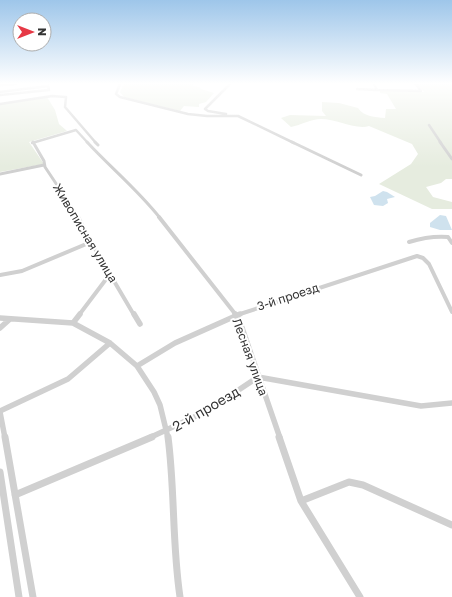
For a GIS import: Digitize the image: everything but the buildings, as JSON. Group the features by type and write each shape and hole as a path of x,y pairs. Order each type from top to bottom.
{"street":[{"path":"69,112 98,145"},
{"path":"182,112 196,115 238,116"},
{"path":"213,112 238,116 361,175"},
{"path":"429,125 452,159"},
{"name":"Лесная улица","path":"32,142 76,130 111,168 147,202 236,314 301,501 360,597"},
{"name":"Живописная улица","path":"32,142 45,168 75,211 91,242 140,324"},
{"path":"0,174 44,165"},
{"path":"409,242 430,237 448,237 452,243"},
{"path":"0,275 22,271 91,242"},
{"name":"3-й проезд","path":"137,366 175,343 236,314 417,256 424,258 429,264 452,312"},
{"path":"73,322 110,274"},
{"path":"0,318 73,322 110,343 137,366 154,392 160,405 167,431 171,461 176,570 180,597"},
{"path":"0,328 10,319"},
{"path":"33,597 0,412 68,379 110,343"},
{"path":"258,377 421,406 452,403"},
{"name":"2-й проезд","path":"16,495 167,431 207,411 258,377"},
{"path":"0,472 19,597"},
{"path":"301,501 349,482 363,485 452,525"}],"shaded area":[{"path":"0,112 56,112 59,124 67,131 29,142 44,164 0,172"},
{"path":"323,112 361,112 370,116 385,118 386,112 452,112 452,179 446,179 441,183 426,187 433,197 452,202 452,209 432,209 379,184 411,164 418,154 412,144 369,126 358,127 327,119 321,119 291,127 281,118 290,115 326,116"}],"water":[{"path":"383,191 395,197 387,199 388,203 383,206 374,205 370,197"},
{"path":"440,215 446,216 452,230 440,230 430,227 430,223"}]}
